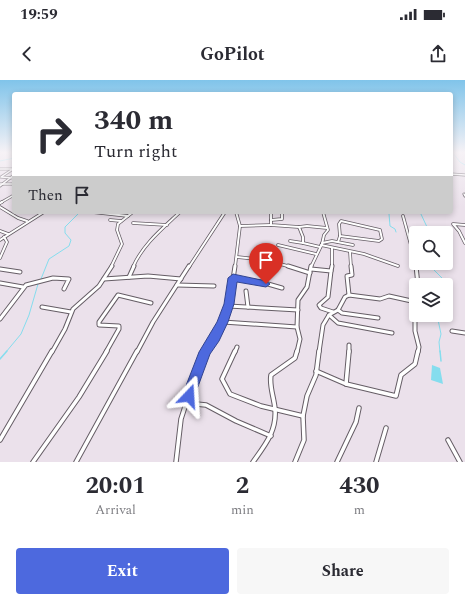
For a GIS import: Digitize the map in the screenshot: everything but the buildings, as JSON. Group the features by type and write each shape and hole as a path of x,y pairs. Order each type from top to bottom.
{"street":[{"path":"10,171 2,177 12,177"},
{"path":"453,174 465,175"},
{"path":"3,184 9,178"},
{"path":"0,185 12,184"},
{"path":"0,203 12,196"},
{"path":"0,207 18,218 28,221"},
{"path":"0,240 40,214"},
{"path":"108,214 128,216"},
{"path":"0,440 65,329 71,312 76,305 94,291 116,258 122,244 117,230 118,224 130,214"},
{"path":"129,277 139,254 152,238 168,225 178,214"},
{"path":"76,462 153,322 224,214"},
{"path":"176,462 181,418 186,403 205,352 215,338 228,306 237,257 240,220 237,214"},
{"path":"271,214 271,225"},
{"path":"272,220 282,219 282,214"},
{"path":"256,461 271,436 274,425 275,410 270,381 271,375 295,358 300,339 297,327 298,300 307,287 311,265 321,245 324,235 328,230 323,214"},
{"path":"403,216 408,230 417,278"},
{"path":"110,220 121,221"},
{"path":"338,242 340,236 339,224 341,221 380,230 382,239 379,241 340,236"},
{"path":"133,223 168,225"},
{"path":"465,225 453,224 459,231 465,243"},
{"path":"240,226 271,225 327,228"},
{"path":"299,227 303,237 302,243"},
{"path":"0,231 8,234"},
{"path":"0,258 7,242 4,237"},
{"path":"290,241 321,245 364,254 398,266"},
{"path":"321,245 332,241 353,245"},
{"path":"278,245 316,254"},
{"path":"332,248 333,261 328,297 319,304 321,308 333,312"},
{"path":"349,295 347,276 352,275 350,252"},
{"path":"237,257 266,260 310,273"},
{"path":"0,269 20,272"},
{"path":"311,269 331,271"},
{"path":"103,279 148,276 181,279"},
{"path":"233,278 262,282 282,288"},
{"path":"0,284 23,287 46,279 69,279 64,289"},
{"path":"177,285 214,286"},
{"path":"0,319 20,294 23,287"},
{"path":"246,291 248,307"},
{"path":"34,462 93,376 119,329 119,326 99,325 99,322 118,295 144,300 151,303"},
{"path":"295,462 303,448 305,436 303,416 307,396 313,385 323,325 329,315 338,310 345,297 349,295 380,299 389,296 409,300"},
{"path":"228,306 298,310"},
{"path":"42,307 71,312"},
{"path":"338,310 342,313 378,318"},
{"path":"329,315 338,323 392,333"},
{"path":"222,322 297,327"},
{"path":"316,371 346,384 397,396 401,375 415,364 419,347 415,332 415,322"},
{"path":"452,331 465,333"},
{"path":"346,384 346,370 350,358 349,345"},
{"path":"237,347 222,379 230,394 261,406 303,416"},
{"path":"186,403 206,405 236,421 271,436"},
{"path":"337,462 356,422 359,408"},
{"path":"376,462 386,428"},
{"path":"448,440 460,462"}],"water":[{"path":"432,365 440,368 443,384 431,380"}],"waterway":[{"path":"41,279 49,259 69,246 71,240 65,233 65,227 78,214"},
{"path":"389,214 390,226 395,229 396,232"},
{"path":"421,214 427,226"},
{"path":"434,270 442,278"},
{"path":"6,352 21,334 29,315 38,284"},
{"path":"438,322 441,334 439,342 440,352"},
{"path":"0,359 7,351"},
{"path":"440,351 441,361"}],"route":[{"path":"189,396 205,352 215,338 229,304 233,278 262,282 266,284"}]}
